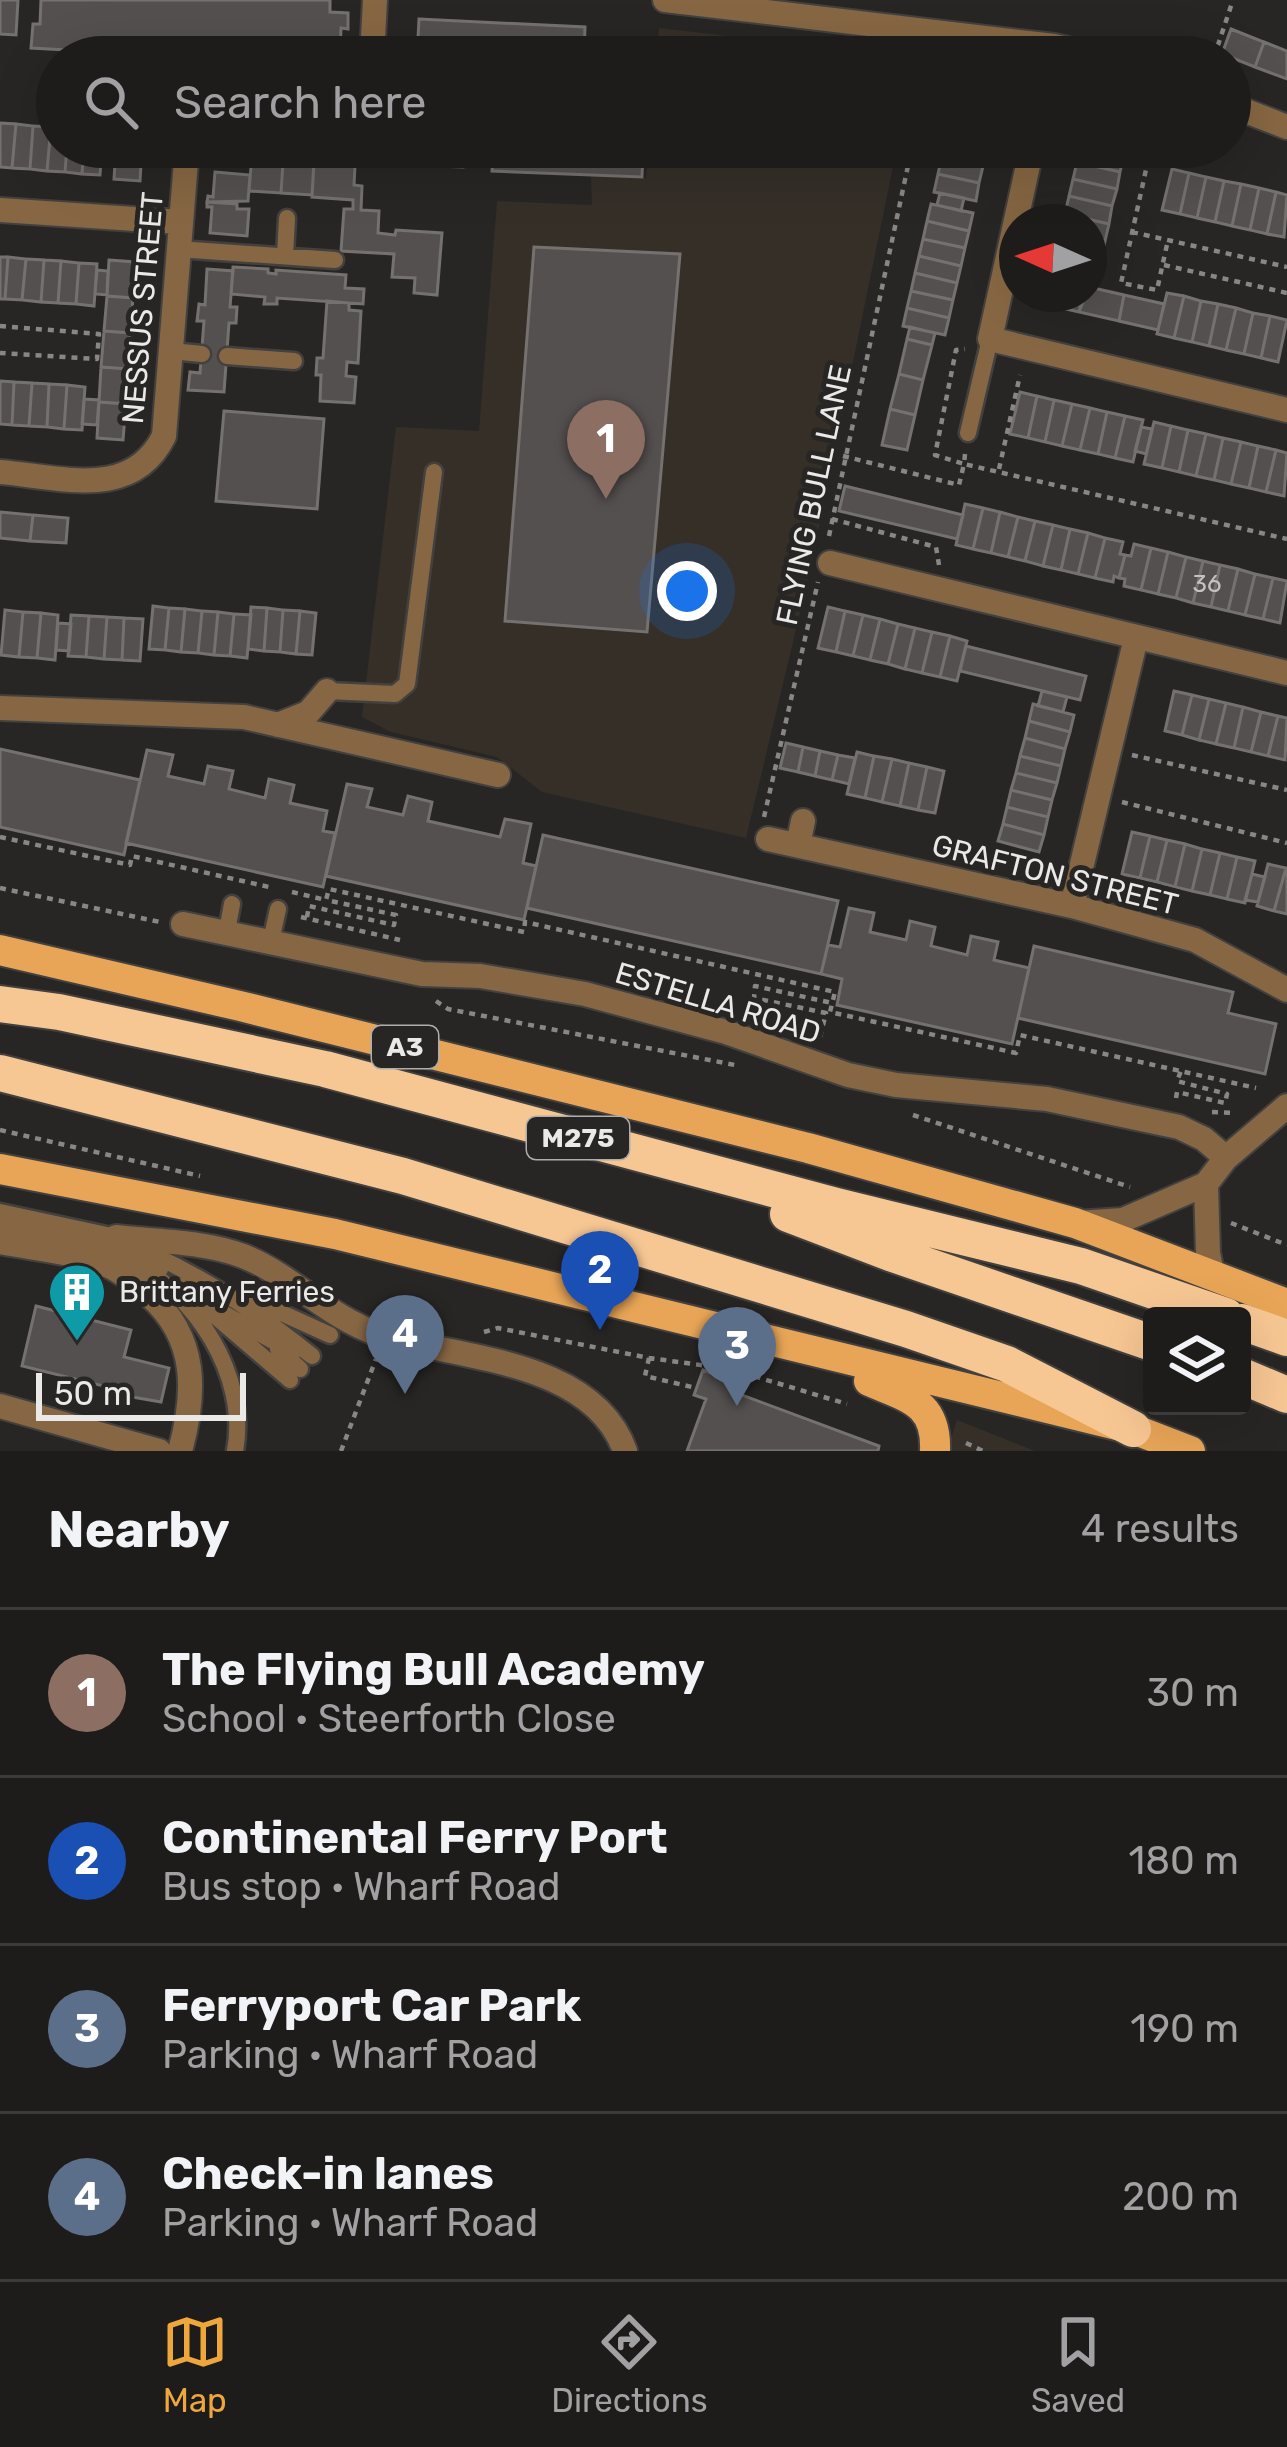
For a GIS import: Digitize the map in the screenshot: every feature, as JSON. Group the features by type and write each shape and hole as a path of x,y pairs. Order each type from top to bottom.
{"highway":[{"name":"M275","path":"0,1004 325,1070 1081,1266 1200,1307"},
{"path":"0,1073 403,1176 906,1329 1007,1364 1133,1429"},
{"name":"M275","path":"620,1149 890,1253 1143,1340"},
{"path":"1251,1325 1287,1338"},
{"path":"1251,1380 1287,1395"}],"main road":[{"name":"A3","path":"0,950 617,1100 1075,1223 1287,1304"},
{"path":"0,1169 316,1230 1133,1429 1190,1451"},
{"path":"794,1348 916,1402 935,1440"}],"street":[{"path":"373,36 374,0"},
{"path":"665,0 939,36"},
{"path":"1251,113 1287,127"},
{"name":"NESSUS STREET","path":"0,472 104,480 132,474 153,459 164,436 185,168"},
{"path":"1027,168 990,339 1287,410"},
{"path":"0,210 180,222"},
{"path":"825,560 1287,673"},
{"path":"1072,906 1136,638"},
{"path":"278,725 308,713 327,691"},
{"path":"0,709 244,717 499,776"},
{"name":"GRAFTON STREET","path":"764,836 800,833 1195,940 1287,990"},
{"name":"ESTELLA ROAD","path":"172,923 422,974 480,976 585,994 726,1032 864,1078 1047,1099 1179,1127 1204,1139 1226,1158"},
{"path":"1075,1223 1123,1220 1206,1184 1226,1158 1287,1106"},
{"path":"1206,1184 1212,1273"},
{"path":"116,1237 241,1255 332,1312 381,1335 531,1370 584,1400 612,1427 625,1451"},
{"path":"0,1243 112,1268 157,1302 185,1344 191,1366 192,1402 180,1451"},
{"path":"0,1406 159,1451"}],"lane":[{"path":"286,256 287,218"},
{"path":"178,249 334,260"},
{"path":"968,433 990,339"},
{"path":"171,351 202,354"},
{"path":"227,356 294,361"},
{"path":"327,691 395,694 406,684 434,472"},
{"path":"226,931 232,904"},
{"path":"271,941 278,909"},
{"path":"0,1212 116,1237 197,1275 310,1358"},
{"path":"0,1223 103,1250 152,1274 177,1297 224,1360 237,1397 231,1451"},
{"path":"116,1237 193,1299 310,1358"},
{"path":"197,1275 310,1358"},
{"path":"193,1299 262,1325"}],"path":[{"path":"1221,36 1233,0"},
{"name":"FLYING BULL LANE","path":"764,836 907,168"},
{"path":"1146,168 1121,283 1157,290 1168,240"},
{"path":"1132,232 1287,267"},
{"path":"1162,265 1287,293"},
{"path":"0,326 99,334 97,359 0,352"},
{"path":"998,472 1022,365"},
{"path":"843,456 959,485 964,464 1287,539"},
{"path":"1127,753 1287,790"},
{"path":"1117,801 1287,843"},
{"path":"0,837 130,865 132,856 396,915 394,925 309,906 307,916"},
{"path":"0,888 172,923"},
{"path":"326,899 329,889 524,932 525,922 835,992 830,1012 1016,1053 1020,1035 1256,1088"},
{"path":"820,1037 826,1013 754,998 755,986 832,1003"},
{"path":"431,998 448,1009 739,1066"},
{"path":"1174,1107 1177,1093 1226,1103 1227,1094 1177,1082 1181,1071"},
{"path":"914,1115 1172,1200"},
{"path":"482,1332 498,1328 730,1369 867,1409"},
{"path":"341,1451 381,1335"},
{"path":"649,1358 645,1376 696,1388"},
{"path":"935,1440 983,1451"}],"shaded area":[{"path":"659,28 727,36 658,36"},
{"path":"647,168 893,168 811,567 746,838 542,792 497,757 391,732 362,717 396,427 479,431 497,201 592,205 591,176 646,178"},
{"path":"957,1420 1035,1451 947,1451"}],"building":[{"path":"0,0 18,0 16,35 0,34"},
{"path":"41,0 330,0 330,12 348,13 348,29 341,28 341,36 36,36 36,48 31,48 33,24 40,24"},
{"path":"419,19 585,27 585,36 418,36"},
{"path":"1251,37 1264,42 1255,67 1251,65"},
{"path":"1264,42 1287,51 1287,79 1255,67"},
{"path":"0,123 16,124 12,168 0,167"},
{"path":"16,124 33,126 30,169 12,168"},
{"path":"36,126 36,168 47,171 30,169"},
{"path":"82,168 100,168 100,175 82,174"},
{"path":"115,168 141,168 140,181 114,179"},
{"path":"251,168 283,168 281,193 249,191"},
{"path":"283,168 314,168 312,195 281,193"},
{"path":"314,168 355,168 354,185 362,186 361,210 379,211 378,233 442,233 437,295 414,293 415,278 392,277 394,254 341,251 344,209 353,209 353,200 312,197"},
{"path":"492,168 642,168 642,177"},
{"path":"939,168 983,168 979,183 938,174"},
{"path":"1076,168 1120,172 1117,189 1073,179"},
{"path":"1172,169 1189,173 1180,214 1162,210"},
{"path":"215,172 250,175 248,201 207,202 208,196 213,197"},
{"path":"1189,173 1206,177 1197,218 1180,214"},
{"path":"938,174 979,183 976,201 934,192"},
{"path":"1206,177 1224,181 1215,222 1197,218"},
{"path":"1073,179 1117,189 1112,206 1069,196"},
{"path":"1224,181 1241,184 1232,226 1215,222"},
{"path":"1241,184 1259,188 1250,230 1232,226"},
{"path":"1259,188 1276,192 1267,234 1250,230"},
{"path":"1276,192 1287,195 1284,237 1267,234"},
{"path":"940,193 964,198 961,211 937,205"},
{"path":"1069,196 1103,204 1067,204"},
{"path":"207,202 249,209 247,236 210,233 212,207"},
{"path":"931,204 973,213 969,231 927,221"},
{"path":"927,221 969,231 965,248 923,239"},
{"path":"923,239 965,248 961,266 919,256"},
{"path":"534,247 680,254 647,632 505,621"},
{"path":"919,256 961,266 957,283 915,273"},
{"path":"0,257 8,257 5,299 0,299"},
{"path":"8,257 26,259 22,300 5,299"},
{"path":"26,259 44,260 41,302 22,300"},
{"path":"44,260 61,261 58,303 41,302"},
{"path":"109,260 135,262 133,298 107,296"},
{"path":"61,261 79,263 76,304 58,303"},
{"path":"79,263 97,264 94,306 76,304"},
{"path":"233,267 268,269 276,274 276,270 346,275 345,288 364,289 363,304 277,298 277,304 264,304 265,297 231,294"},
{"path":"207,269 233,271 230,307 237,307 236,323 229,323 224,392 188,390 190,372 200,373 204,321 197,321 199,304 205,305"},
{"path":"97,270 108,271 107,295 95,294"},
{"path":"915,273 957,283 953,300 911,291"},
{"path":"911,291 953,300 949,318 907,308"},
{"path":"1107,291 1124,295 1119,321 1079,312 1107,312"},
{"path":"1167,293 1184,296 1174,338 1157,334"},
{"path":"1124,295 1164,304 1158,330 1119,321"},
{"path":"107,296 133,298 130,333 104,331"},
{"path":"1184,296 1201,301 1192,342 1174,338"},
{"path":"327,301 349,303 349,310 361,311 358,363 347,362 346,376 356,377 354,403 320,401 317,358 323,358"},
{"path":"1201,301 1218,304 1209,346 1192,342"},
{"path":"1218,304 1236,308 1226,350 1209,346"},
{"path":"907,308 949,318 945,335 903,326"},
{"path":"1236,308 1253,313 1244,354 1226,350"},
{"path":"1253,313 1270,316 1261,358 1244,354"},
{"path":"1270,316 1287,320 1278,362 1261,358"},
{"path":"910,327 935,333 932,345 907,339"},
{"path":"104,331 130,333 128,369 101,367"},
{"path":"907,339 932,345 923,380 899,374"},
{"path":"101,367 128,369 126,404 99,402"},
{"path":"899,374 923,380 915,415 890,409"},
{"path":"0,381 14,382 12,425 0,424"},
{"path":"14,382 32,383 29,426 12,425"},
{"path":"32,383 49,384 47,427 29,426"},
{"path":"49,384 67,385 64,429 47,427"},
{"path":"67,385 85,387 82,430 64,429"},
{"path":"1020,392 1037,396 1028,438 1010,434"},
{"path":"1037,396 1054,400 1045,442 1028,438"},
{"path":"84,399 99,400 97,425 82,424"},
{"path":"1054,400 1072,404 1062,446 1045,442"},
{"path":"99,402 126,404 123,440 97,438"},
{"path":"1072,404 1090,408 1080,450 1062,446"},
{"path":"1090,408 1107,412 1098,454 1080,450"},
{"path":"890,409 915,415 907,450 882,445"},
{"path":"224,411 324,419 317,509 216,501"},
{"path":"1107,412 1125,416 1115,458 1098,454"},
{"path":"1125,416 1143,420 1133,462 1115,458"},
{"path":"1154,422 1171,426 1162,468 1144,464"},
{"path":"1171,426 1188,430 1179,472 1162,468"},
{"path":"1141,427 1152,429 1146,454 1135,451"},
{"path":"1188,430 1206,434 1196,476 1179,472"},
{"path":"1206,434 1223,438 1214,480 1196,476"},
{"path":"1223,438 1241,442 1231,484 1214,480"},
{"path":"1241,442 1258,446 1249,488 1231,484"},
{"path":"1258,446 1276,450 1266,492 1249,488"},
{"path":"1276,450 1287,453 1284,496 1266,492"},
{"path":"845,486 963,515 957,539 839,511"},
{"path":"965,504 983,508 973,549 956,545"},
{"path":"983,508 1000,512 991,553 973,549"},
{"path":"0,512 33,515 30,541 0,538"},
{"path":"1000,512 1018,517 1008,557 991,553"},
{"path":"33,515 68,518 66,543 30,541"},
{"path":"1018,517 1035,521 1025,561 1008,557"},
{"path":"1035,521 1053,525 1043,566 1025,561"},
{"path":"1053,525 1070,529 1061,570 1043,566"},
{"path":"1070,529 1088,533 1078,574 1061,570"},
{"path":"1088,533 1105,538 1095,578 1078,574"},
{"path":"1105,538 1123,542 1120,554 1125,555 1119,578 1114,576 1113,582 1095,578"},
{"path":"1134,544 1151,548 1141,590 1124,586 1125,579 1119,578 1125,555 1131,556"},
{"path":"1151,548 1168,552 1158,594 1141,590"},
{"path":"1168,552 1186,557 1176,598 1158,594"},
{"path":"1186,557 1203,561 1193,603 1176,598"},
{"path":"1203,561 1220,565 1211,607 1193,603"},
{"path":"1220,565 1238,569 1228,611 1211,607"},
{"path":"1238,569 1255,574 1245,615 1228,611"},
{"path":"1255,574 1273,578 1263,619 1245,615"},
{"path":"1273,578 1287,581 1280,623 1263,619"},
{"path":"153,606 169,608 165,650 149,649"},
{"path":"251,607 267,608 264,651 248,649"},
{"path":"828,607 845,611 836,652 818,648"},
{"path":"169,608 185,609 181,652 165,650"},
{"path":"267,608 283,610 280,652 264,651"},
{"path":"185,609 202,611 198,653 181,652"},
{"path":"5,610 23,612 19,657 1,655"},
{"path":"283,610 300,611 296,654 280,652"},
{"path":"202,611 218,612 214,655 198,653"},
{"path":"300,611 316,613 312,655 296,654"},
{"path":"845,611 863,615 853,656 836,652"},
{"path":"23,612 41,613 37,658 19,657"},
{"path":"218,612 234,614 230,656 214,655"},
{"path":"41,613 58,615 55,660 37,658"},
{"path":"234,614 251,615 247,658 230,656"},
{"path":"71,615 89,616 86,657 68,656"},
{"path":"863,615 880,619 870,660 853,656"},
{"path":"89,616 107,617 104,659 86,657"},
{"path":"107,617 124,618 122,660 104,659"},
{"path":"124,618 143,619 140,661 122,660"},
{"path":"880,619 898,624 888,664 870,660"},
{"path":"58,623 71,624 69,651 56,650"},
{"path":"898,624 915,628 905,669 888,664"},
{"path":"915,628 932,632 922,673 905,669"},
{"path":"932,632 950,636 940,677 922,673"},
{"path":"950,636 967,641 957,681 940,677"},
{"path":"966,646 1086,676 1080,700 960,671"},
{"path":"1042,691 1067,697 1063,712 1038,706"},
{"path":"1174,691 1192,695 1182,735 1165,731"},
{"path":"1192,695 1209,699 1199,740 1182,735"},
{"path":"1209,699 1226,703 1216,744 1199,740"},
{"path":"1226,703 1243,707 1234,748 1216,744"},
{"path":"1033,704 1074,715 1070,732 1029,721"},
{"path":"1243,707 1261,712 1251,752 1234,748"},
{"path":"1261,712 1278,716 1268,756 1251,752"},
{"path":"1278,716 1287,718 1285,760 1268,756"},
{"path":"1029,721 1070,732 1065,749 1025,738"},
{"path":"1025,738 1065,749 1061,766 1020,756"},
{"path":"786,743 803,747 798,772 780,768"},
{"path":"803,747 820,751 815,776 798,772"},
{"path":"0,749 140,780 124,855 0,827"},
{"path":"147,750 173,755 168,776 204,784 208,766 233,771 229,789 265,798 269,779 294,785 290,803 327,811 323,831 335,833 323,887 126,843"},
{"path":"820,751 838,755 832,780 815,776"},
{"path":"857,752 874,756 865,798 847,794"},
{"path":"838,755 855,758 849,784 832,780"},
{"path":"874,756 892,759 882,802 865,798"},
{"path":"1020,756 1061,766 1057,783 1016,773"},
{"path":"892,759 909,763 900,806 882,802"},
{"path":"909,763 927,767 918,810 900,806"},
{"path":"927,767 944,771 935,813 918,810"},
{"path":"1016,773 1057,783 1052,800 1011,790"},
{"path":"347,784 372,789 367,807 403,815 408,796 432,802 428,821 500,837 505,819 531,824 523,863 536,866 524,920 326,876"},
{"path":"1011,790 1052,800 1048,817 1007,807"},
{"path":"1007,807 1048,817 1044,835 1003,824"},
{"path":"1003,824 1044,835 1039,852 998,841"},
{"path":"1132,832 1150,836 1140,878 1122,874"},
{"path":"543,835 838,901 821,974 527,908"},
{"path":"1150,836 1167,840 1157,882 1140,878"},
{"path":"1167,840 1185,844 1175,887 1157,882"},
{"path":"1185,844 1202,849 1192,891 1175,887"},
{"path":"1202,849 1220,853 1210,895 1192,891"},
{"path":"1220,853 1237,857 1227,899 1210,895"},
{"path":"1237,857 1255,861 1245,903 1227,899"},
{"path":"1268,864 1286,868 1274,911 1257,906"},
{"path":"1287,868 1287,914 1274,911"},
{"path":"1252,874 1265,877 1258,902 1245,900"},
{"path":"849,908 874,913 870,932 906,940 910,921 935,927 931,946 967,955 971,936 998,942 994,960 1029,968 1012,1044 837,1005 842,979 821,974 828,945 840,947"},
{"path":"1034,946 1233,992 1228,1013 1276,1024 1265,1074 1018,1018"},
{"name":"Brittany Ferries","path":"36,1306 131,1330 124,1357 169,1368 161,1402 115,1394 116,1389 22,1366"},
{"path":"703,1370 735,1382 731,1391 879,1446 878,1451 687,1451 706,1399 694,1395"}],"place":[{"name":"The Flying Bull Academy","path":"606,499"},
{"name":"Continental Ferry Port","path":"600,1330"},
{"name":"Brittany Ferries","path":"77,1343"},
{"name":"Check-in lanes","path":"405,1394"},
{"name":"Ferryport Car Park","path":"737,1406"}]}
